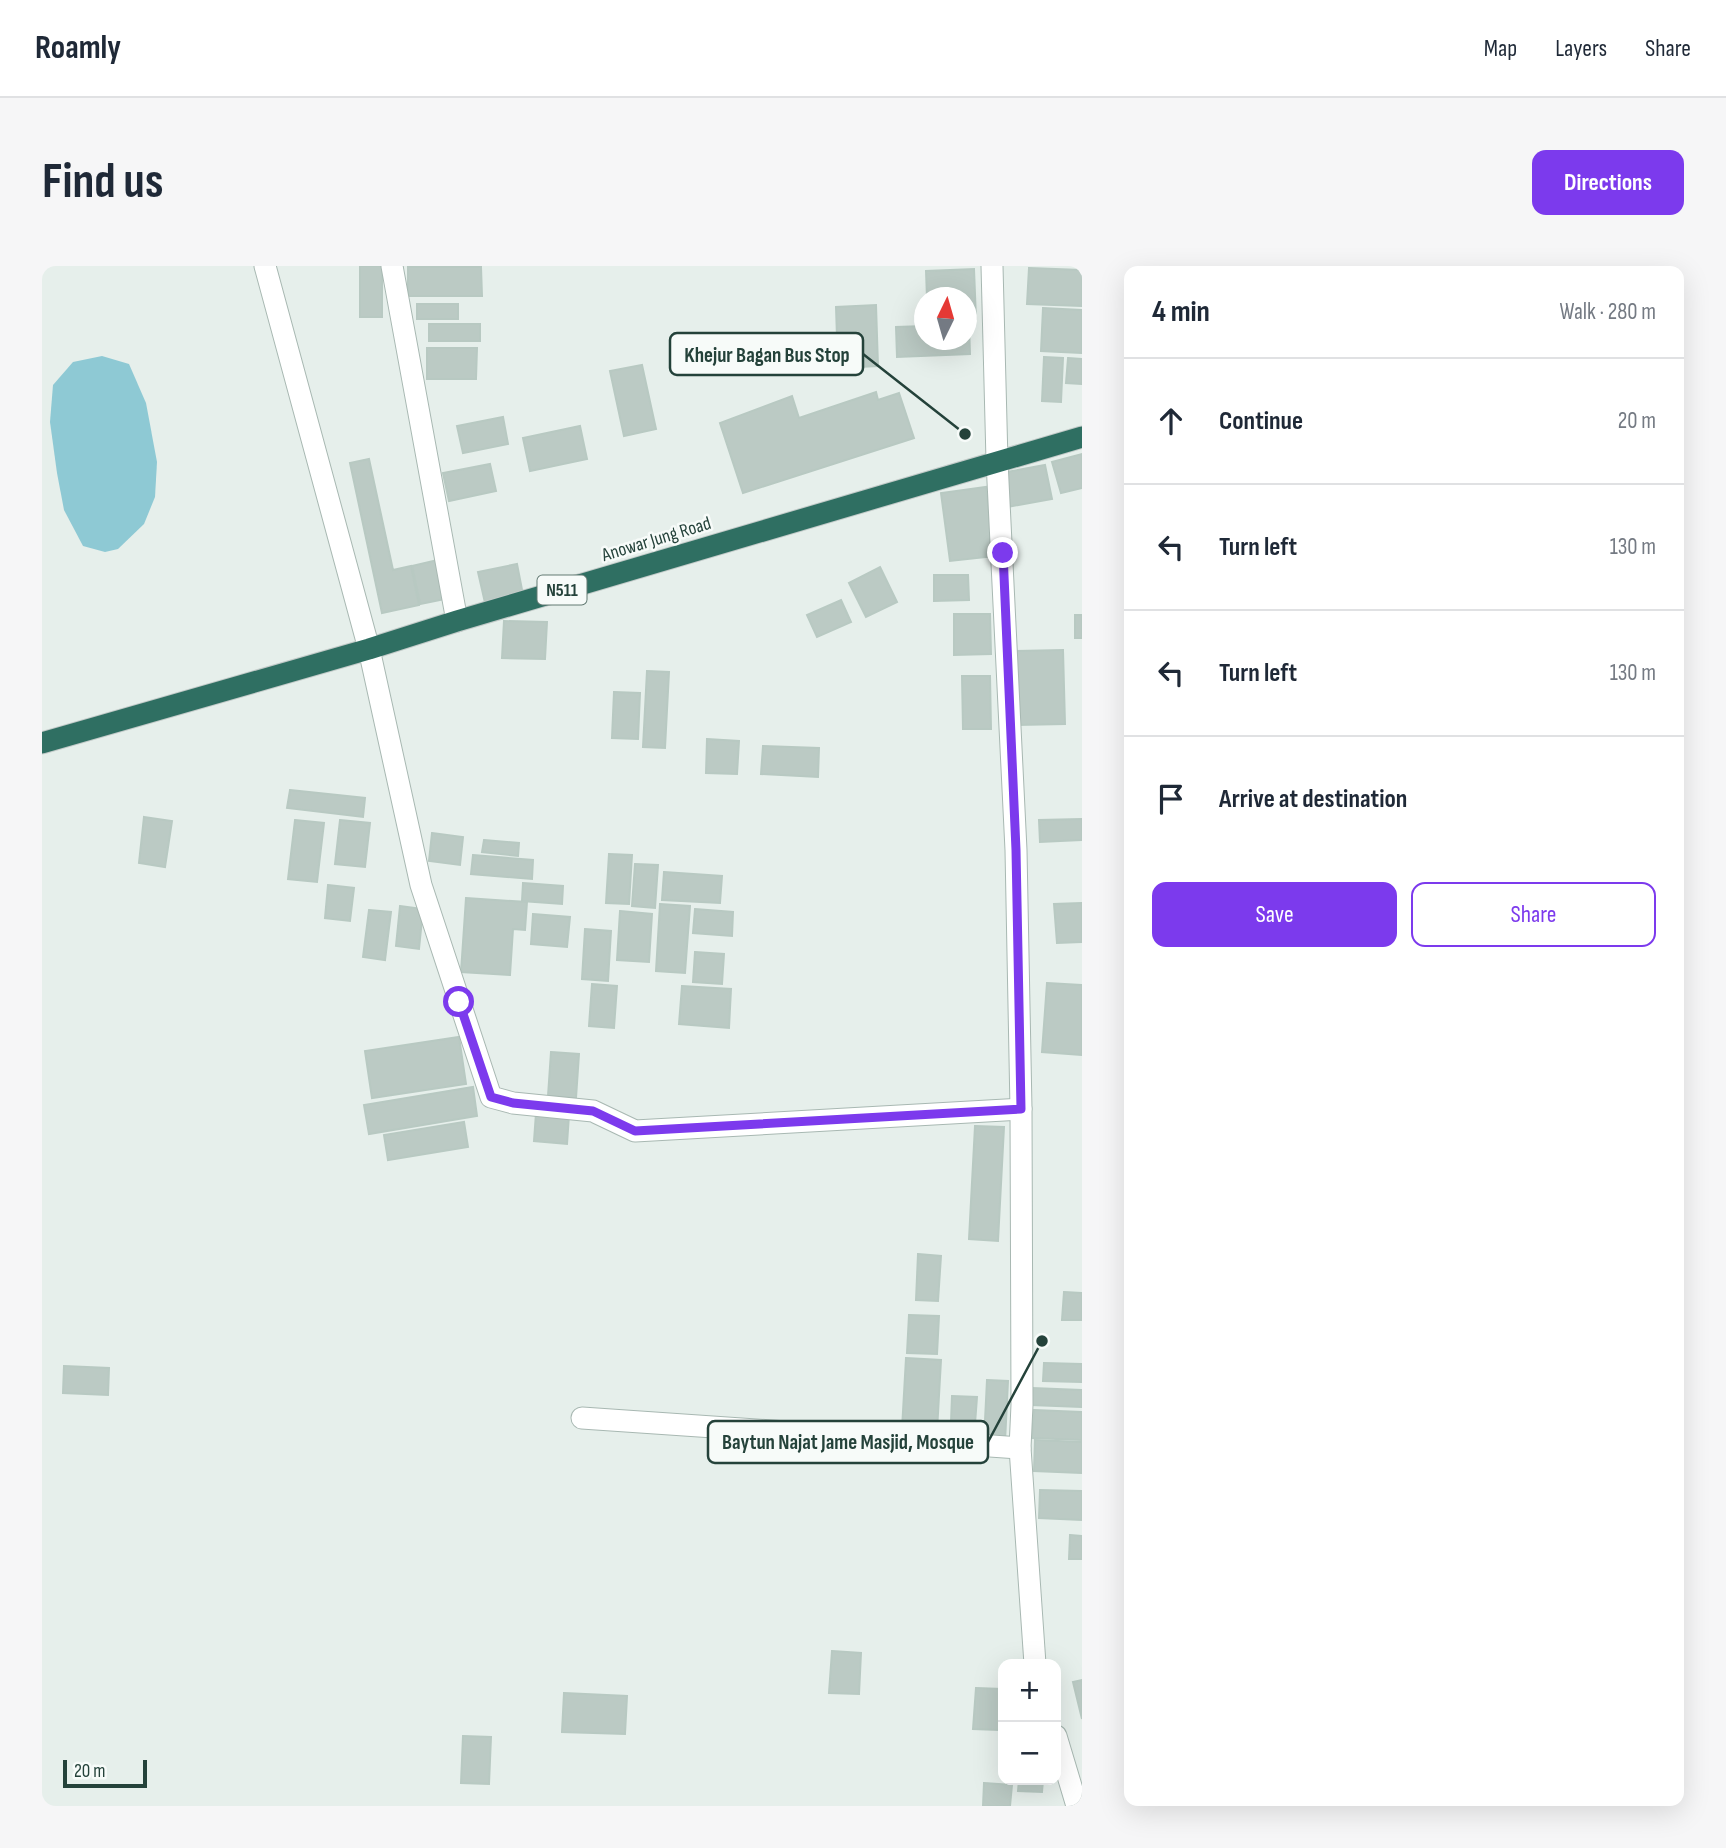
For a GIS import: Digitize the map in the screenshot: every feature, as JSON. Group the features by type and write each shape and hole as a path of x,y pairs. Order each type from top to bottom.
{"highway":[{"name":"Anowar Jung Road","path":"42,743 369,649 1082,437"}],"street":[{"path":"265,266 369,649 421,885 491,1097 513,1103 593,1111 635,1131 1021,1109"},
{"path":"393,266 457,621"},
{"path":"992,266 997,461 1016,850 1021,1109 1020,1448 1035,1659"},
{"path":"583,1418 1020,1448"},
{"path":"1061,1753 1077,1806"}],"water":[{"path":"102,356 129,364 146,403 157,462 155,497 144,524 118,549 105,552 83,546 64,510 50,422 53,385 73,362"}],"building":[{"path":"360,266 382,266 382,317 360,317"},
{"path":"408,267 481,267 482,296 408,296"},
{"path":"1029,268 1082,270 1082,306 1027,304"},
{"path":"974,269 975,287 927,287 926,271"},
{"path":"417,304 458,304 458,319 417,319"},
{"path":"876,305 878,366 838,368 836,307"},
{"path":"1043,308 1082,310 1082,353 1041,351"},
{"path":"429,324 480,324 480,341 429,341"},
{"path":"914,326 914,350 970,350 970,354 897,357 896,327"},
{"path":"427,348 477,348 476,379 427,379"},
{"path":"1044,357 1063,358 1061,402 1042,401"},
{"path":"1068,358 1082,359 1082,384 1066,383"},
{"path":"642,365 656,429 624,436 610,371"},
{"path":"876,392 878,400 899,393 914,438 743,493 720,423 792,396 799,418"},
{"path":"503,417 508,444 463,453 457,426"},
{"path":"580,426 587,459 530,471 523,438"},
{"path":"1082,454 1082,488 1061,493 1052,462"},
{"path":"369,459 393,570 411,566 419,605 382,613 350,463"},
{"path":"490,464 496,491 449,501 443,473"},
{"path":"1045,465 1052,499 1007,507 1001,473"},
{"path":"986,487 994,556 950,561 941,493"},
{"path":"442,559 450,598 420,604 412,566"},
{"path":"517,564 524,600 486,607 478,572"},
{"path":"880,567 897,602 866,617 849,583"},
{"path":"934,575 968,575 969,600 934,601"},
{"path":"841,600 851,622 817,637 807,615"},
{"path":"954,614 990,614 991,654 954,655"},
{"path":"1075,615 1082,615 1082,638 1075,638"},
{"path":"504,621 547,622 545,659 502,658"},
{"path":"1063,650 1065,724 1014,725 1012,651"},
{"path":"647,671 669,672 665,748 643,747"},
{"path":"962,676 990,676 991,729 963,729"},
{"path":"614,692 640,693 638,739 612,738"},
{"path":"707,739 739,741 737,774 706,773"},
{"path":"763,746 819,748 818,777 761,774"},
{"path":"290,790 365,798 363,817 287,808"},
{"path":"144,817 172,821 165,867 139,863"},
{"path":"1082,819 1082,840 1040,842 1039,820"},
{"path":"295,820 324,823 317,882 288,879"},
{"path":"340,820 370,823 365,867 335,864"},
{"path":"432,833 463,837 460,865 429,861"},
{"path":"484,840 519,843 518,856 482,852"},
{"path":"609,854 632,855 629,904 606,903"},
{"path":"473,855 533,860 532,879 471,874"},
{"path":"635,864 658,865 655,908 632,906"},
{"path":"664,872 722,876 720,903 662,900"},
{"path":"523,883 563,886 562,904 522,901"},
{"path":"328,885 354,888 350,921 325,918"},
{"path":"466,898 527,902 525,930 513,929 510,975 461,972"},
{"path":"1082,903 1082,942 1057,943 1054,904"},
{"path":"660,904 690,906 685,973 656,971"},
{"path":"400,906 423,909 419,949 396,946"},
{"path":"695,909 733,912 732,936 693,933"},
{"path":"369,910 391,912 385,960 363,957"},
{"path":"620,911 652,914 649,962 617,960"},
{"path":"533,914 570,917 567,947 531,944"},
{"path":"585,929 611,931 608,981 582,979"},
{"path":"695,952 724,954 722,984 693,982"},
{"path":"1047,983 1082,985 1082,1055 1042,1052"},
{"path":"592,984 617,986 614,1028 589,1026"},
{"path":"682,986 731,989 729,1028 679,1024"},
{"path":"459,1037 466,1084 372,1098 365,1051"},
{"path":"551,1052 579,1054 576,1098 548,1096"},
{"path":"473,1087 477,1116 369,1134 364,1105"},
{"path":"536,1113 569,1115 567,1144 534,1141"},
{"path":"464,1122 468,1147 388,1160 384,1135"},
{"path":"975,1126 1004,1127 998,1241 969,1239"},
{"path":"918,1254 941,1256 938,1301 916,1300"},
{"path":"1064,1292 1082,1293 1082,1320 1062,1320"},
{"path":"909,1315 939,1316 937,1354 907,1353"},
{"path":"906,1358 941,1360 937,1431 902,1429"},
{"path":"1044,1363 1082,1364 1082,1382 1043,1381"},
{"path":"64,1366 109,1368 108,1395 63,1393"},
{"path":"987,1380 1008,1381 1005,1442 984,1441"},
{"path":"1032,1388 1082,1390 1082,1407 1031,1405"},
{"path":"952,1396 977,1397 975,1424 951,1422"},
{"path":"1034,1410 1082,1412 1082,1440 1032,1438"},
{"path":"1035,1440 1082,1442 1082,1473 1034,1471"},
{"path":"1040,1490 1082,1491 1082,1520 1039,1518"},
{"path":"1070,1535 1082,1536 1082,1559 1069,1559"},
{"path":"832,1651 861,1653 859,1694 829,1693"},
{"path":"1082,1680 1082,1719 1073,1682"},
{"path":"976,1688 998,1689 998,1730 973,1729"},
{"path":"564,1693 627,1696 625,1734 562,1732"},
{"path":"463,1736 491,1737 489,1784 461,1783"},
{"path":"984,1783 1012,1785 1010,1806 983,1806"},
{"path":"1019,1785 1043,1785 1042,1792 1018,1791"}],"place":[{"name":"Khejur Bagan Bus Stop","path":"965,434"},
{"name":"Baytun Najat Jame Masjid, Mosque","path":"1042,1341"}],"route":[{"path":"459,1002 491,1097 513,1103 593,1111 635,1131 1021,1109 1016,850 1003,553"}]}
